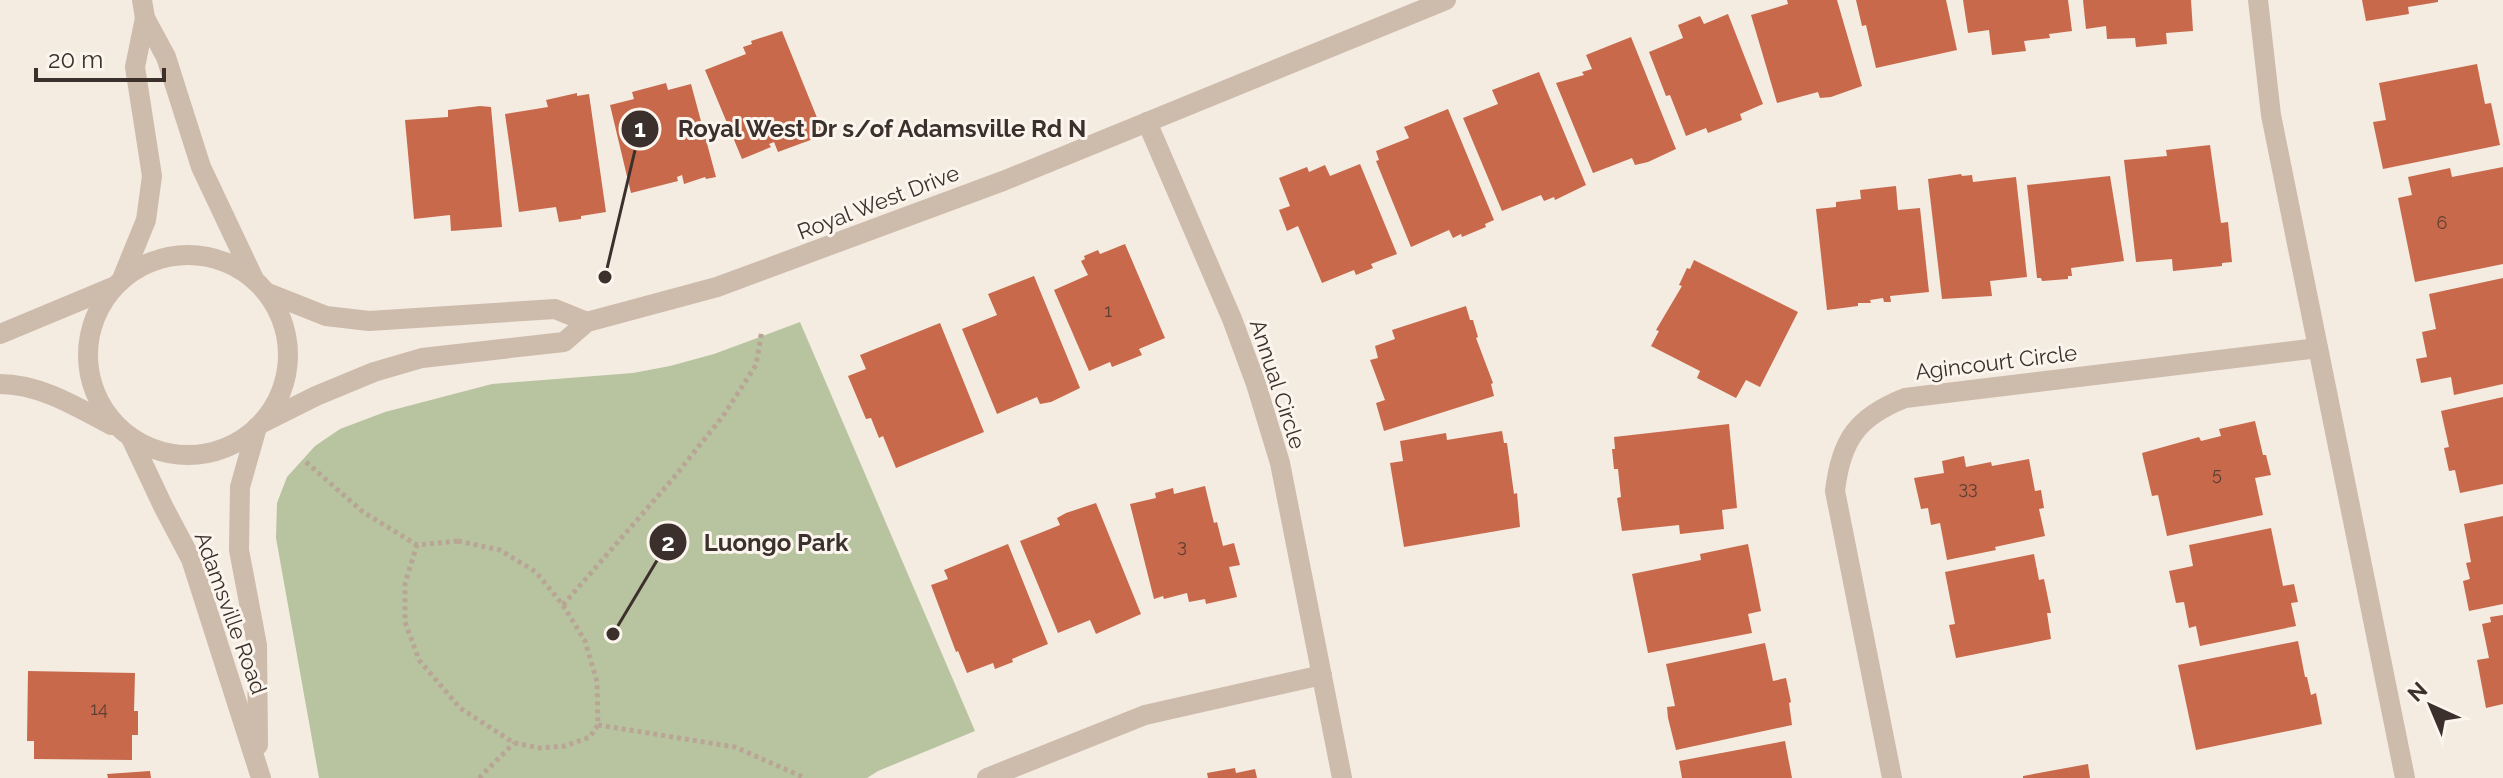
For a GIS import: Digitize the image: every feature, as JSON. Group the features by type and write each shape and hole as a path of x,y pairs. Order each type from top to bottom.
{"street":[{"name":"Royal West Drive","path":"260,425 316,396 374,372 422,358 564,342 587,322 717,287 1003,181 1446,0"},
{"path":"2258,0 2271,115 2405,778"},
{"path":"126,434 101,406 89,377 87,345 95,314 117,284 146,220 152,176 135,67 144,9"},
{"path":"0,384 11,384 64,399 147,447 177,455 209,454 238,443 260,425 278,400 287,373 288,345 282,318 262,287 201,167 166,57 144,9"},
{"name":"Annual Circle","path":"1147,122 1232,319 1280,463 1342,778"},
{"path":"0,334 117,284 135,269 162,257 192,254 221,259 247,273 262,287 326,316 369,321 555,309 587,322"},
{"name":"Agincourt Circle","path":"1892,778 1835,491 1838,465 1847,441 1862,424 1879,409 1905,398 2318,348"},
{"name":"Adamsville Road","path":"260,425 240,487 239,550 257,645 260,772"},
{"name":"Adamsville Road","path":"126,434 191,559 260,772"},
{"path":"987,778 1145,715 1322,675"}],"path":[{"path":"563,605 723,416 756,365 762,330"},
{"path":"306,462 363,512 417,545 458,541 500,550 536,572 563,605 585,641 597,682 598,725 590,737 565,746 540,748 514,743 460,708 419,660 405,622 405,583 417,545"},
{"path":"598,725 735,747 805,778"},
{"path":"479,778 514,743"}],"green space":[{"path":"800,322 975,731 867,778 319,778 276,538 277,503 287,477 315,446 340,429 385,412 492,384 633,373 670,366 714,354"}],"building":[{"path":"1787,0 1837,0 1862,86 1831,97 1820,98 1818,92 1777,103 1751,15 1788,4"},
{"path":"1856,0 1946,0 1957,50 1876,68 1866,25 1862,26"},
{"path":"1963,0 2068,0 2072,31 2024,41 2026,51 1992,55 1989,30 1968,33"},
{"path":"2083,0 2191,0 2193,31 2166,33 2167,44 2136,47 2135,38 2107,39 2106,26 2086,29"},
{"path":"2362,0 2438,2 2408,7 2409,14 2366,21"},
{"path":"1728,14 1763,104 1740,114 1742,120 1708,133 1706,128 1686,136 1649,52 1683,38 1678,25 1700,16 1704,24"},
{"path":"782,31 824,135 778,152 774,142 769,144 771,147 742,159 705,70 746,54 743,47 752,44 751,41"},
{"path":"1631,37 1676,149 1648,162 1635,165 1632,158 1593,173 1556,83 1584,75 1582,72 1592,69 1586,55"},
{"path":"2477,64 2485,104 2491,103 2500,145 2383,169 2373,122 2386,120 2379,83"},
{"path":"1539,72 1586,185 1555,200 1554,197 1544,201 1541,195 1502,211 1463,118 1498,104 1492,90"},
{"path":"666,83 668,90 691,84 716,177 684,184 682,175 677,177 678,181 631,193 610,105 634,99 632,92"},
{"path":"577,93 577,96 589,94 606,212 559,222 556,207 519,212 505,114 548,107 546,100"},
{"path":"491,107 502,227 451,231 450,215 414,219 405,120 448,117 448,110"},
{"path":"1448,109 1494,220 1485,224 1486,227 1462,237 1461,234 1453,238 1449,230 1411,247 1376,161 1379,160 1376,151 1409,138 1404,127"},
{"path":"2210,145 2221,223 2228,222 2232,262 2222,263 2222,266 2173,271 2172,259 2136,262 2124,160 2167,156 2166,150"},
{"path":"1360,164 1397,254 1371,264 1373,268 1356,275 1354,270 1322,283 1298,226 1287,231 1279,210 1290,206 1279,178 1307,167 1309,172 1325,165 1330,176"},
{"path":"2503,167 2503,264 2415,282 2398,198 2412,195 2408,177 2450,168 2452,177"},
{"path":"1972,175 1973,182 2016,177 2027,277 1990,281 1992,296 1942,299 1928,179"},
{"path":"2110,176 2124,261 2071,268 2072,276 2068,279 2042,281 2037,278 2027,185"},
{"path":"1896,186 1898,210 1920,208 1929,292 1890,296 1891,302 1884,302 1883,298 1870,300 1871,303 1858,303 1858,306 1827,310 1816,209 1836,207 1836,202 1861,199 1860,190"},
{"path":"1125,244 1165,338 1139,349 1142,355 1112,367 1110,362 1089,371 1054,290 1088,275 1081,261 1085,259 1084,256 1098,250 1100,254"},
{"path":"1694,260 1798,312 1760,387 1746,380 1736,398 1697,378 1700,371 1651,346 1659,331 1656,330 1682,286 1679,285 1687,268 1690,269"},
{"path":"1034,276 1080,388 1051,402 1040,404 1037,397 997,414 962,329 997,315 988,294"},
{"path":"2503,278 2503,384 2454,395 2451,377 2421,383 2416,359 2427,357 2422,332 2436,329 2429,294"},
{"path":"1466,306 1493,383 1494,396 1384,431 1376,403 1385,400 1370,360 1378,358 1375,346 1395,339 1392,330"},
{"path":"940,323 984,432 896,468 883,436 879,438 871,418 866,419 848,376 866,369 860,355"},
{"path":"2503,397 2503,484 2460,493 2455,470 2449,471 2444,448 2449,447 2441,411"},
{"path":"2255,421 2271,475 2255,478 2263,515 2167,536 2158,495 2152,496 2142,453 2199,437 2201,441 2221,436 2219,429"},
{"path":"1729,424 1737,508 1722,510 1724,529 1680,534 1679,525 1622,531 1617,498 1621,497 1618,469 1614,469 1612,449 1615,449 1614,437"},
{"path":"1502,431 1504,443 1507,443 1514,494 1517,493 1520,527 1404,547 1390,463 1403,461 1400,441 1446,433 1447,440"},
{"path":"1964,456 1966,467 2029,459 2035,491 2041,490 2044,508 2039,509 2045,536 1947,560 1940,523 1931,525 1928,508 1921,509 1914,478 1944,473 1942,461"},
{"path":"1205,486 1223,546 1234,543 1240,565 1229,567 1237,597 1206,604 1205,599 1189,602 1187,593 1154,599 1130,504 1156,498 1155,493 1173,488 1174,494"},
{"path":"1096,503 1141,614 1096,634 1090,620 1058,633 1020,541 1060,525 1057,518 1066,513"},
{"path":"2503,516 2503,604 2469,611 2463,581 2470,579 2466,563 2471,562 2464,524"},
{"path":"2271,528 2283,586 2294,584 2298,602 2291,603 2296,626 2200,646 2196,626 2189,628 2184,602 2176,603 2169,571 2193,566 2189,545"},
{"path":"1008,544 1048,644 995,669 993,663 967,673 931,585 948,579 944,570"},
{"path":"1748,544 1761,611 1748,614 1752,633 1648,653 1632,574 1701,560 1700,554"},
{"path":"2034,554 2039,580 2044,579 2051,613 2047,613 2051,639 1956,658 1949,625 1955,624 1945,572"},
{"path":"2503,615 2503,704 2486,708 2477,660 2489,658 2482,624 2491,622 2490,617"},
{"path":"2298,641 2305,677 2311,695 2316,693 2322,724 2196,750 2178,665"},
{"path":"1765,643 1773,681 1786,678 1792,725 1676,750 1668,718 1667,707 1675,706 1666,664"},
{"path":"28,671 135,673 134,711 138,711 138,735 132,735 132,760 34,759 34,741 27,741"},
{"path":"1785,741 1792,778 1682,778 1679,761"},
{"path":"2088,764 2090,778 2023,778 2023,776"},
{"path":"1235,768 1236,773 1255,769 1257,778 1208,778 1207,773"},
{"path":"150,771 151,778 108,778 107,774"}],"place":[{"name":"Royal West Dr s/of Adamsville Rd N","path":"605,277"},
{"name":"Luongo Park","path":"613,634"}]}
